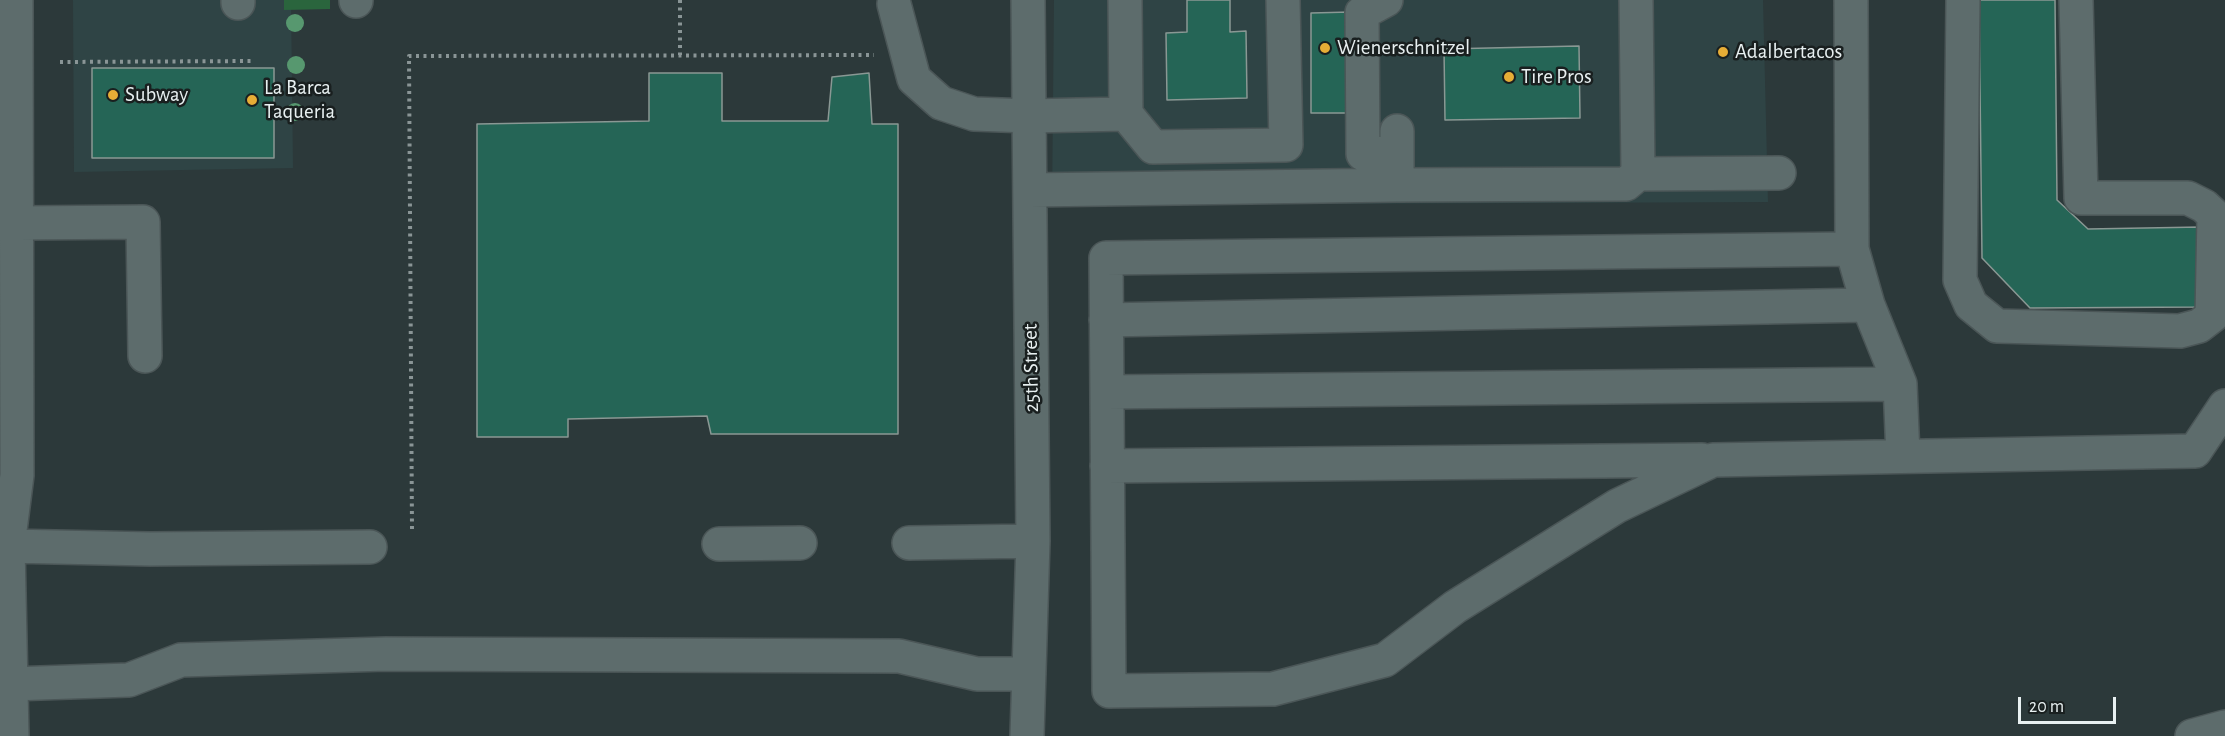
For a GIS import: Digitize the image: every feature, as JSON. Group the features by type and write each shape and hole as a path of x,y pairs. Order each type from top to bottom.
{"street":[{"path":"8,732 11,684 6,566 16,475 9,280 18,223 16,0"},
{"name":"25th Street","path":"1027,736 1033,541 1028,0"},
{"path":"1125,0 1126,114 1153,147 1286,145 1283,0"},
{"path":"1386,0 1362,13 1363,154 1397,142 1397,185"},
{"path":"1636,0 1638,174"},
{"path":"1851,0 1852,249 1868,305 1900,384 1903,456"},
{"path":"1963,0 1960,280 1971,305 1997,326 2180,331 2199,326 2212,316 2214,215 2204,206 2188,198 2081,198 2076,0"},
{"path":"894,4 914,79 941,103 974,114 1029,116 1126,114"},
{"path":"1030,190 1626,184 1638,174 1779,173"},
{"path":"18,223 143,222 145,356"},
{"path":"1713,460 1617,506 1455,607 1385,660 1273,689 1109,691 1106,258 1852,249"},
{"path":"1106,320 1868,305"},
{"path":"1107,392 1900,384"},
{"path":"1107,466 1713,460 2195,451 2225,406"},
{"path":"909,543 1033,541"},
{"path":"719,544 800,543"},
{"path":"6,566 150,549 370,547"},
{"path":"11,684 129,680 182,660 386,654 899,656 977,674 1029,674"},
{"path":"2192,736 2225,727"}],"path":[{"path":"680,0 680,55"},
{"path":"412,529 409,56 877,55"},
{"path":"60,62 254,61"}],"shaded area":[{"path":"73,0 291,0 293,168 74,172"},
{"path":"1054,0 1763,0 1768,202 1052,205"}],"green space":[{"path":"284,0 330,0 330,9 284,10"}],"building":[{"path":"1187,0 1230,0 1230,32 1246,31 1247,98 1167,100 1166,33 1187,32"},
{"path":"1979,0 2055,0 2057,200 2088,229 2201,227 2201,307 2030,308 1982,258"},
{"path":"1351,12 1351,113 1311,113 1311,13"},
{"path":"1579,46 1580,118 1445,120 1444,49"},
{"path":"92,68 274,68 274,158 92,158"},
{"path":"649,73 722,73 722,121 828,121 832,77 869,73 872,124 898,124 898,434 711,434 707,416 568,419 568,437 477,437 477,124 649,121"}],"place":[{"name":"Wienerschnitzel","path":"1325,48"},
{"name":"Adalbertacos","path":"1723,52"},
{"name":"Tire Pros","path":"1509,77"},
{"name":"Subway","path":"113,95"},
{"name":"La Barca Taqueria","path":"252,100"}]}
